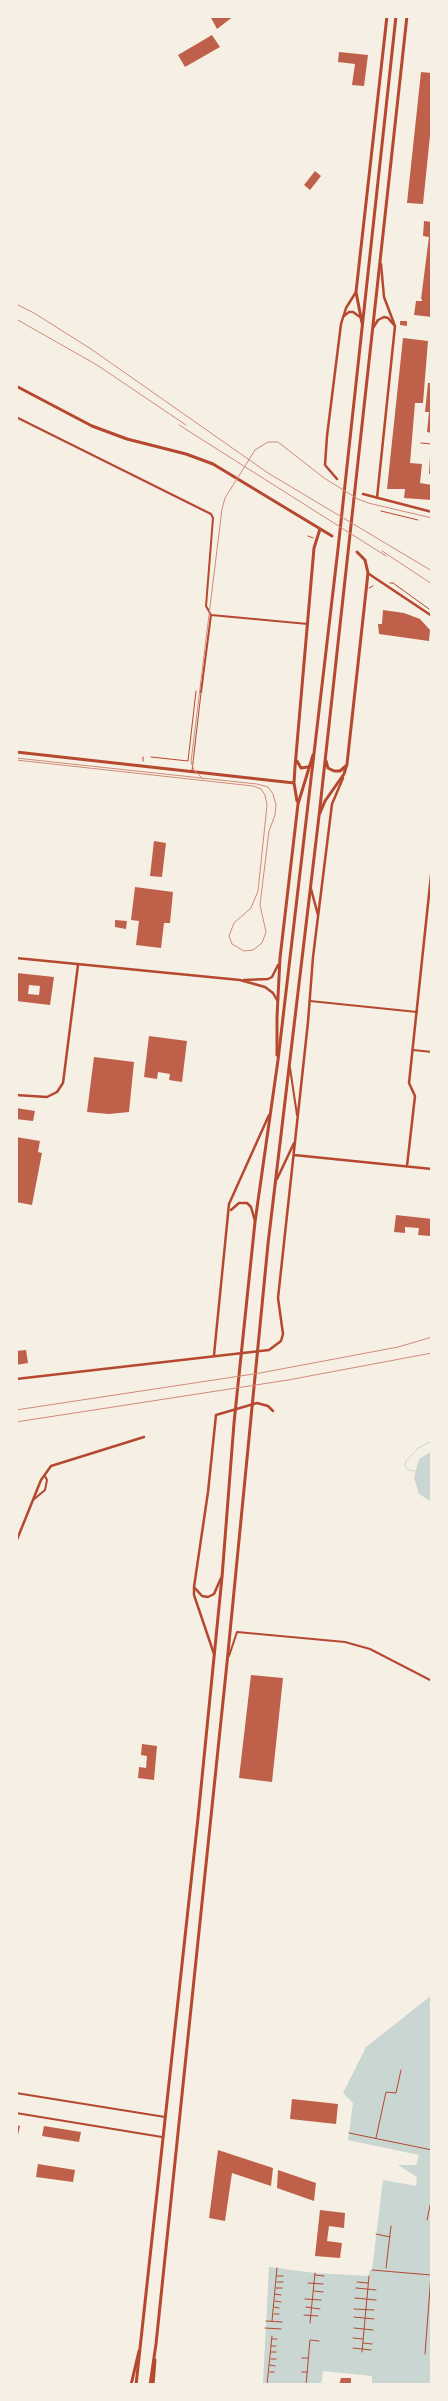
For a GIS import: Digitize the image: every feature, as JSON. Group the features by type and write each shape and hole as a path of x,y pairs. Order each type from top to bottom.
{"main road":[{"path":"362,324 356,292 387,16"},
{"path":"136,2385 214,1656 234,1423 255,1222 278,1060 338,549 396,16"},
{"path":"152,2385 275,1182 311,888 408,16"},
{"path":"16,386 113,435 186,454 213,464 332,536"},
{"path":"298,804 294,783 316,538 320,529"},
{"path":"319,816 325,801 344,774 347,765 368,573 365,560 357,552"},
{"path":"16,752 294,783"},
{"path":"278,1060 280,958 298,804 313,754"},
{"path":"325,759 328,768 334,771 340,771 347,765"},
{"path":"297,760 301,768 304,769 309,766"},
{"path":"131,2385 141,2340"}],"street":[{"path":"377,498 395,326 384,297 380,256"},
{"path":"337,479 326,468 324,457 342,320 346,308 356,292"},
{"path":"342,320 349,312 355,312 360,317"},
{"path":"372,330 382,317 388,318 395,326"},
{"path":"16,417 211,514 213,518 206,606 211,615 191,772"},
{"path":"363,494 432,512"},
{"path":"368,573 432,616"},
{"path":"211,615 308,624"},
{"path":"16,1379 272,1349 282,1338 278,1298 298,1120 313,957 332,804 344,774"},
{"path":"407,1166 415,1096 410,1083 432,866"},
{"path":"311,888 319,919"},
{"path":"16,958 240,980 263,980 272,977 280,958"},
{"path":"16,1095 47,1097 56,1092 63,1083 78,965"},
{"path":"240,980 264,987 275,995 278,1001"},
{"path":"310,1001 417,1012"},
{"path":"413,1050 432,1052"},
{"path":"290,1068 298,1120"},
{"path":"214,1355 232,1195 263,1132 271,1111"},
{"path":"275,1182 296,1138"},
{"path":"294,1155 432,1169"},
{"path":"284,1164 288,1162 293,1166"},
{"path":"230,1211 238,1203 247,1203 251,1207 255,1222"},
{"path":"214,1656 194,1595 194,1587 208,1492 216,1415 257,1403 268,1406 273,1411"},
{"path":"16,1542 44,1475 51,1466 144,1437"},
{"path":"33,1500 45,1490 47,1480 44,1475"},
{"path":"194,1587 202,1596 208,1597 214,1594 222,1577"},
{"path":"227,1663 238,1632 360,1645 432,1681"},
{"path":"16,2093 165,2117"},
{"path":"16,2114 163,2137"}],"path":[{"path":"421,443 432,444"},
{"path":"381,512 418,520"},
{"path":"308,536 316,538"},
{"path":"387,587 390,583 393,584 432,612"},
{"path":"151,757 188,761 196,691"},
{"path":"142,767 143,756"},
{"path":"376,2138 386,2092 396,2093 401,2070"},
{"path":"349,2133 432,2150"},
{"path":"427,2220 432,2196"},
{"path":"386,2268 392,2226"},
{"path":"376,2234 390,2237"},
{"path":"272,2321 277,2268"},
{"path":"372,2270 431,2275 425,2354"},
{"path":"310,2323 315,2274 324,2276"},
{"path":"276,2276 283,2276"},
{"path":"362,2352 369,2276"},
{"path":"276,2282 282,2282"},
{"path":"357,2282 368,2283"},
{"path":"308,2283 323,2284"},
{"path":"275,2288 282,2288"},
{"path":"356,2288 376,2290"},
{"path":"314,2291 323,2292"},
{"path":"275,2294 281,2295"},
{"path":"355,2298 376,2300"},
{"path":"305,2299 321,2300"},
{"path":"274,2301 281,2302"},
{"path":"274,2307 280,2308"},
{"path":"306,2307 320,2309"},
{"path":"354,2309 374,2310"},
{"path":"273,2314 278,2314"},
{"path":"304,2315 318,2316"},
{"path":"354,2317 374,2319"},
{"path":"266,2321 282,2322"},
{"path":"265,2328 281,2329"},
{"path":"354,2328 373,2330"},
{"path":"267,2385 272,2336"},
{"path":"353,2338 363,2339"},
{"path":"271,2339 277,2339"},
{"path":"306,2385 310,2340 319,2341"},
{"path":"363,2343 372,2344"},
{"path":"271,2346 276,2346"},
{"path":"353,2348 371,2350"},
{"path":"270,2352 276,2352"},
{"path":"302,2358 308,2358"},
{"path":"270,2359 276,2359"},
{"path":"270,2365 275,2366"},
{"path":"269,2372 274,2372"},
{"path":"302,2372 308,2372"}],"shaded area":[{"path":"432,1451 432,1502 419,1494 414,1478 419,1459"},
{"path":"432,1995 432,2385 372,2385 372,2376 323,2371 321,2385 267,2385 263,2383 269,2267 315,2273 369,2276 369,2271 372,2270 383,2180 416,2186 417,2177 398,2165 416,2165 419,2155 348,2140 353,2103 343,2093 366,2047"}],"building":[{"path":"210,16 234,16 217,29"},
{"path":"212,35 220,47 185,67 178,55"},
{"path":"339,52 368,55 364,86 352,85 355,64 338,62"},
{"path":"421,72 432,73 432,116 423,204 407,203"},
{"path":"315,171 321,176 310,190 304,185"},
{"path":"424,221 432,222 432,300 430,302 432,303 432,317 414,315 416,301 422,301 429,237 423,236"},
{"path":"400,321 407,321 407,326 400,325"},
{"path":"403,338 428,341 423,403 415,403 410,463 422,464 420,483 432,485 432,500 404,498 405,489 387,489"},
{"path":"428,383 432,383 432,433 427,432 429,412 425,412"},
{"path":"430,456 432,456 432,474 429,474"},
{"path":"383,610 404,613 420,619 430,630 429,641 379,634 378,624 382,624"},
{"path":"154,841 166,843 162,877 150,876"},
{"path":"135,887 173,892 170,923 164,923 161,948 136,945 139,921 131,920"},
{"path":"115,920 127,921 126,929 115,927"},
{"path":"17,973 54,977 50,1005 16,1001","holes":["29,985 40,986 39,995 28,994"]},
{"path":"149,1036 187,1041 182,1082 169,1080 170,1074 158,1072 157,1079 144,1077"},
{"path":"94,1057 134,1062 129,1112 109,1114 87,1112"},
{"path":"16,1108 35,1111 33,1121 16,1119"},
{"path":"16,1137 40,1141 38,1152 42,1153 32,1205 16,1202"},
{"path":"396,1215 432,1219 430,1236 418,1235 419,1228 405,1227 405,1233 394,1232"},
{"path":"26,1350 28,1363 16,1365 16,1351"},
{"path":"251,1675 283,1678 272,1782 239,1778"},
{"path":"142,1744 157,1746 154,1780 138,1778 139,1767 146,1768 147,1756 141,1755"},
{"path":"292,2099 338,2104 336,2124 290,2119"},
{"path":"16,2125 20,2126 17,2140 16,2140"},
{"path":"44,2126 81,2132 79,2142 42,2136"},
{"path":"218,2150 273,2168 271,2186 232,2173 225,2221 209,2218"},
{"path":"38,2164 75,2170 73,2182 36,2177"},
{"path":"278,2170 316,2183 314,2201 277,2188"},
{"path":"320,2210 345,2213 344,2228 329,2226 327,2241 342,2243 340,2258 315,2256"},
{"path":"341,2378 351,2378 351,2385 339,2385"}],"waterway":[{"path":"416,1471 408,1470 405,1466 406,1461 418,1448 432,1441"}],"tram line":[{"path":"203,779 194,770 191,762 222,509 225,498 255,450 268,442 278,442 324,478 358,499 432,518"},
{"path":"16,758 257,784 268,787 273,794 276,805 275,815 269,831 260,905 266,932 262,943 253,950 244,951 232,944 229,936 234,923 251,908 258,891 267,805 265,795 261,789 253,786 16,760"}],"railway":[{"path":"16,304 34,313 91,349 268,473 432,571"},
{"path":"16,319 97,365 186,425"},
{"path":"179,425 386,556"},
{"path":"382,551 432,584"},
{"path":"16,1410 260,1373 398,1347 432,1337"},
{"path":"16,1422 288,1380 432,1353"}]}
